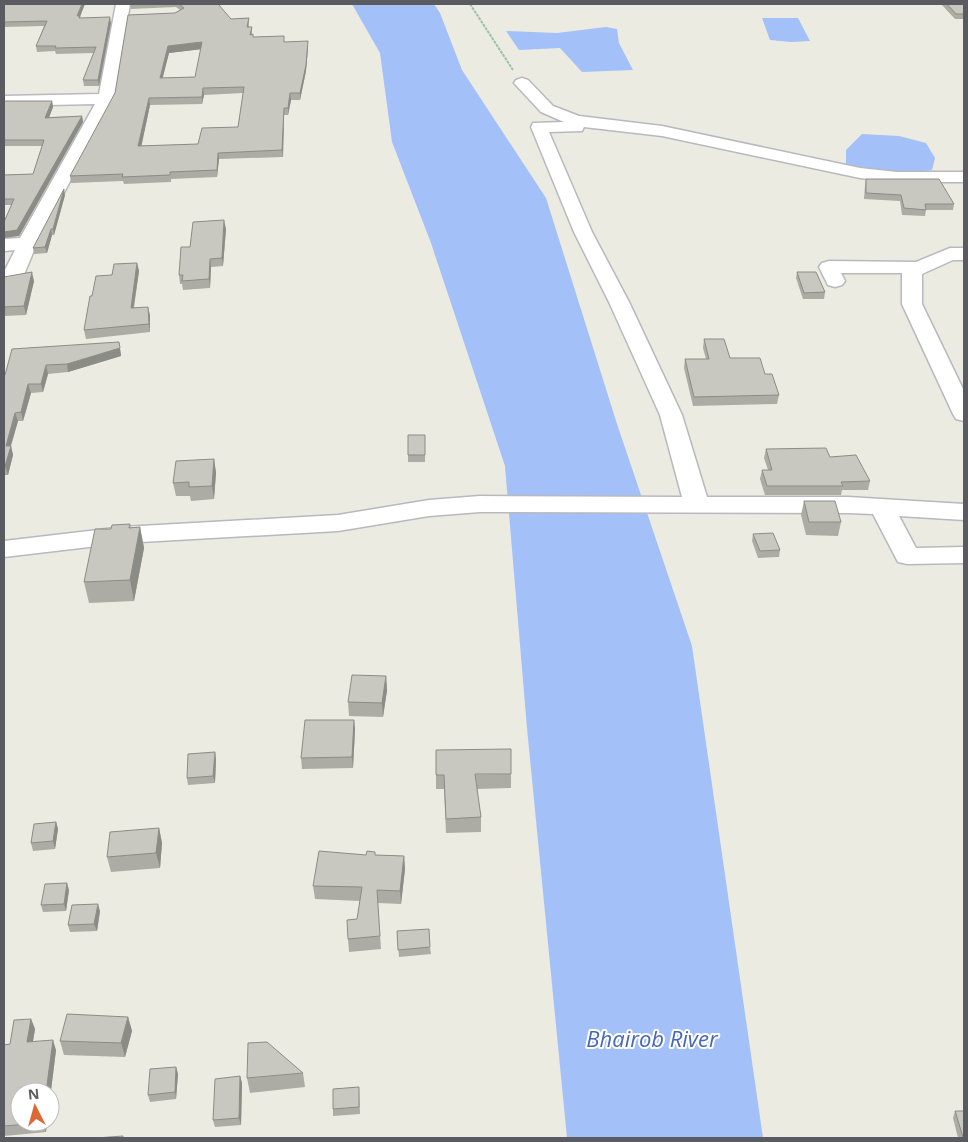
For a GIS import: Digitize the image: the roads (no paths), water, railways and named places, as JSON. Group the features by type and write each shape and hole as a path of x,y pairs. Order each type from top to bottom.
{"street":[{"path":"4,278 13,277 27,243 106,99 125,11"},
{"path":"522,83 547,108 576,121 662,131 860,173 897,177 964,177"},
{"path":"4,101 106,99"},
{"path":"576,127 539,127 583,232 619,302 671,415 696,505"},
{"path":"4,245 27,243"},
{"path":"964,254 950,254 912,271 912,304 964,414"},
{"path":"835,281 829,267 914,267"},
{"path":"4,549 123,535 338,523 429,508 480,504 882,507 964,512"},
{"path":"882,507 907,556 964,554"}],"water":[{"name":"Bhairob River","path":"352,4 434,4 440,13 462,70 546,198 617,424 692,646 763,1138 567,1138 527,728 505,466 431,243 392,142 380,53"},
{"path":"762,18 798,18 810,41 770,40"},
{"path":"606,27 617,29 619,43 633,70 582,72 560,48 519,50 506,31 557,33"},
{"path":"862,134 899,136 926,143 935,158 932,170 889,172 846,165 846,150"}]}
